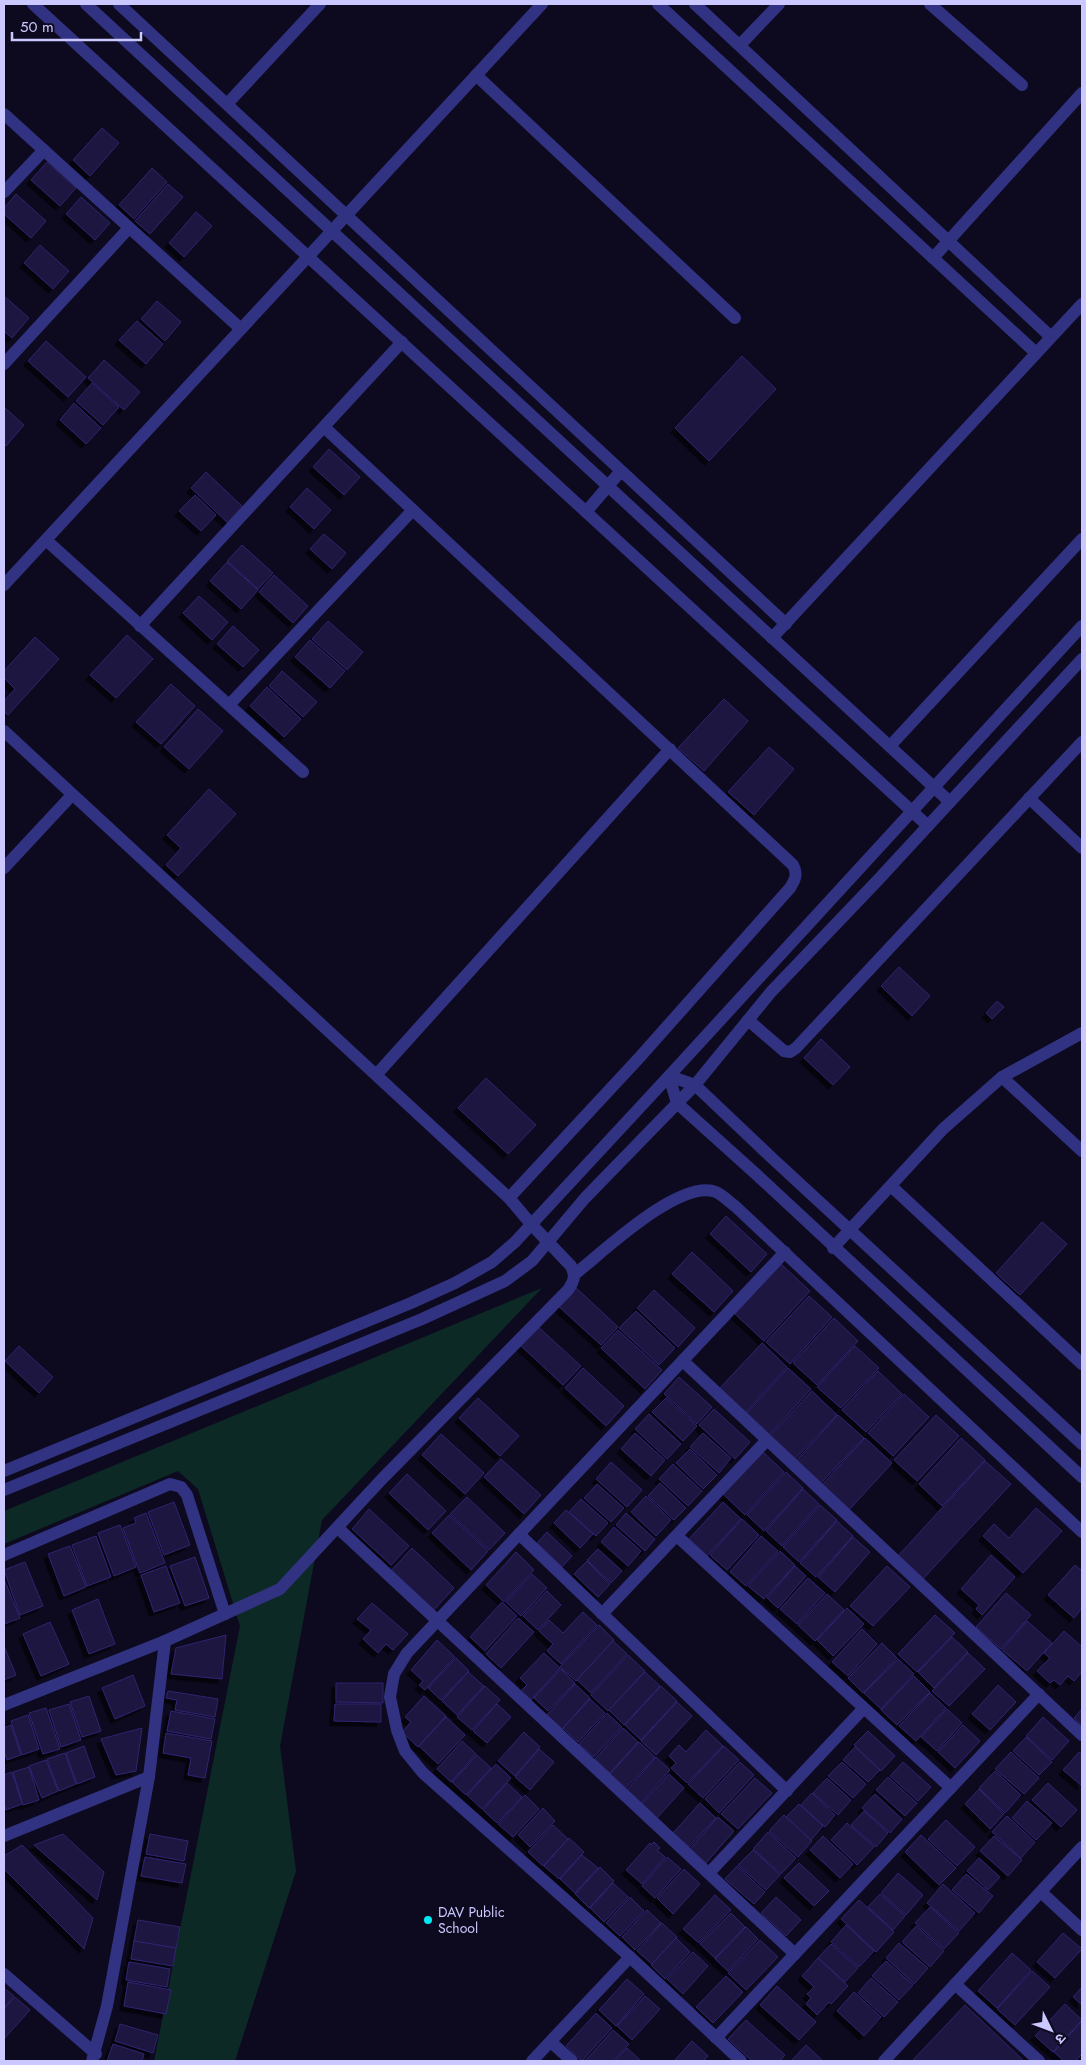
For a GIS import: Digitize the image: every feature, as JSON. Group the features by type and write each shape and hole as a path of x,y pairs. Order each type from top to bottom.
{"street":[{"path":"33,4 928,826"},
{"path":"86,4 950,802"},
{"path":"119,4 620,472 786,624"},
{"path":"226,104 320,4"},
{"path":"4,585 542,4"},
{"path":"658,4 1036,353"},
{"path":"695,4 1051,337"},
{"path":"740,45 780,4"},
{"path":"930,4 1022,86"},
{"path":"476,75 735,318"},
{"path":"933,258 1082,93"},
{"path":"4,114 241,329"},
{"path":"4,192 44,150"},
{"path":"4,364 129,228"},
{"path":"772,638 1082,304"},
{"path":"140,626 402,342"},
{"path":"324,427 412,511 670,749 793,865 796,872 795,880 790,888 646,1051 509,1198"},
{"path":"586,512 620,472"},
{"path":"229,705 412,511"},
{"path":"890,746 1082,539"},
{"path":"46,540 304,772"},
{"path":"4,1471 326,1339 455,1283 492,1262 515,1242 669,1076 1082,626"},
{"path":"4,1490 475,1296 505,1281 532,1260 585,1198 695,1085 771,992 1082,659"},
{"path":"4,731 509,1198 571,1266 575,1274 574,1281 568,1290 382,1479 280,1589 164,1640 4,1705"},
{"path":"748,1020 784,1051 790,1052 796,1048 1082,742"},
{"path":"377,1074 670,749"},
{"path":"4,868 72,795"},
{"path":"1029,798 1082,848"},
{"path":"833,1248 942,1129 1002,1077 1082,1033"},
{"path":"669,1076 695,1085 1082,1444"},
{"path":"669,1076 677,1104 1082,1477"},
{"path":"1002,1077 1082,1152"},
{"path":"890,1186 1082,1364"},
{"path":"575,1274 644,1218 679,1197 698,1191 716,1192 735,1206 785,1252 1082,1532"},
{"path":"742,2061 630,1957 423,1773 405,1751 397,1730 390,1697 394,1674 407,1653 684,1362 785,1252"},
{"path":"684,1362 1082,1735"},
{"path":"602,1614 767,1440"},
{"path":"4,1555 170,1484 181,1487 187,1495 225,1614"},
{"path":"338,1528 795,1954"},
{"path":"519,1534 786,1791"},
{"path":"677,1536 950,1788"},
{"path":"4,1974 94,2057 107,2006 149,1777 164,1640"},
{"path":"716,2038 1039,1694"},
{"path":"709,1873 863,1709"},
{"path":"4,1836 149,1777"},
{"path":"884,2061 1082,1847"},
{"path":"1041,1892 1082,1930"},
{"path":"532,2061 630,1957"},
{"path":"955,1984 1039,2061"},
{"path":"551,2042 572,2061"}],"green space":[{"path":"542,1288 322,1520 280,1746 296,1871 235,2061 154,2061 240,1626 198,1489 178,1471 4,1544 4,1511"}],"building":[{"path":"102,128 119,143 90,176 73,160"},
{"path":"47,162 76,188 60,206 31,180"},
{"path":"152,168 167,182 134,219 119,205"},
{"path":"168,184 183,197 150,234 135,221"},
{"path":"16,194 46,221 31,238 4,214 4,208"},
{"path":"81,197 110,223 95,240 66,214"},
{"path":"196,212 212,226 184,257 169,243"},
{"path":"40,245 69,271 53,289 24,263"},
{"path":"4,296 29,318 12,338 4,331"},
{"path":"157,301 181,322 165,341 141,319"},
{"path":"137,321 163,344 146,364 119,340"},
{"path":"46,341 86,377 68,397 28,361"},
{"path":"742,356 776,389 709,461 675,428"},
{"path":"104,360 140,392 124,410 88,378"},
{"path":"92,383 119,407 103,425 76,401"},
{"path":"74,403 101,428 86,444 60,420"},
{"path":"4,407 24,425 6,446 4,444"},
{"path":"329,449 360,477 344,495 313,467"},
{"path":"206,472 244,508 229,524 191,488"},
{"path":"307,488 331,510 314,529 290,507"},
{"path":"195,495 216,515 201,531 179,511"},
{"path":"324,534 346,553 332,569 310,549"},
{"path":"242,545 273,573 258,589 227,561"},
{"path":"227,562 258,590 241,609 210,581"},
{"path":"274,575 308,606 293,623 259,592"},
{"path":"199,596 228,622 212,640 183,613"},
{"path":"328,621 363,652 347,670 312,639"},
{"path":"233,626 259,650 243,667 217,644"},
{"path":"127,635 153,659 116,698 90,675"},
{"path":"35,637 59,659 8,715 4,712 4,701 15,689 4,678 4,671"},
{"path":"310,640 345,671 330,688 295,657"},
{"path":"282,671 317,702 303,717 269,686"},
{"path":"171,684 195,706 161,744 136,722"},
{"path":"267,687 301,719 284,737 250,706"},
{"path":"724,699 748,721 704,771 678,748"},
{"path":"198,709 223,731 189,769 164,747"},
{"path":"769,747 794,769 754,815 728,792"},
{"path":"209,789 236,814 178,876 166,865 181,848 167,835"},
{"path":"899,967 930,996 912,1016 881,986"},
{"path":"997,1001 1004,1007 992,1019 986,1013"},
{"path":"821,1039 850,1067 833,1085 804,1058"},
{"path":"486,1078 536,1125 508,1154 458,1108"},
{"path":"726,1216 767,1254 751,1272 710,1234"},
{"path":"1042,1222 1067,1244 1020,1295 996,1273"},
{"path":"692,1252 733,1291 714,1312 672,1274"},
{"path":"781,1264 810,1291 764,1341 735,1314"},
{"path":"573,1285 618,1327 601,1345 556,1304"},
{"path":"654,1290 695,1328 678,1347 637,1308"},
{"path":"809,1296 832,1317 790,1364 766,1342"},
{"path":"636,1311 675,1348 659,1365 619,1328"},
{"path":"834,1318 858,1341 817,1385 793,1363"},
{"path":"536,1325 581,1366 563,1385 519,1344"},
{"path":"618,1330 662,1370 645,1389 601,1348"},
{"path":"762,1343 787,1367 745,1413 719,1389"},
{"path":"19,1346 53,1377 39,1393 5,1361"},
{"path":"855,1346 879,1368 841,1408 817,1387"},
{"path":"583,1368 624,1406 606,1426 565,1388"},
{"path":"788,1368 811,1389 768,1436 745,1415"},
{"path":"878,1371 902,1394 866,1432 842,1410"},
{"path":"679,1377 712,1407 697,1424 664,1394"},
{"path":"812,1391 837,1415 794,1460 769,1437"},
{"path":"904,1394 929,1417 893,1456 868,1433"},
{"path":"478,1398 519,1436 500,1456 459,1418"},
{"path":"666,1398 697,1426 683,1441 652,1412"},
{"path":"714,1409 750,1442 735,1459 699,1425"},
{"path":"649,1414 681,1444 667,1459 635,1429"},
{"path":"838,1415 864,1438 818,1486 794,1463"},
{"path":"936,1415 959,1436 917,1481 894,1460"},
{"path":"635,1433 665,1460 651,1476 621,1449"},
{"path":"703,1433 731,1458 719,1473 690,1447"},
{"path":"441,1434 484,1473 465,1494 422,1455"},
{"path":"865,1438 892,1463 848,1511 821,1486"},
{"path":"961,1438 985,1460 942,1506 919,1484"},
{"path":"690,1449 717,1475 703,1489 676,1463"},
{"path":"762,1451 784,1472 745,1515 723,1494"},
{"path":"501,1459 541,1495 524,1514 484,1477"},
{"path":"985,1461 1011,1484 922,1580 897,1557"},
{"path":"611,1462 642,1490 627,1507 596,1479"},
{"path":"673,1464 702,1491 688,1506 659,1479"},
{"path":"786,1472 803,1488 764,1531 747,1515"},
{"path":"407,1474 446,1511 428,1530 389,1493"},
{"path":"660,1483 686,1508 674,1520 648,1496"},
{"path":"597,1484 624,1508 611,1522 584,1498"},
{"path":"803,1489 819,1504 782,1546 766,1531"},
{"path":"646,1496 671,1520 656,1536 631,1512"},
{"path":"467,1497 505,1533 489,1550 450,1514"},
{"path":"581,1499 608,1523 596,1536 569,1512"},
{"path":"174,1502 190,1545 164,1555 148,1512"},
{"path":"723,1502 741,1519 707,1556 689,1539"},
{"path":"820,1505 837,1520 799,1562 783,1547"},
{"path":"1036,1508 1062,1531 1023,1573 983,1536 994,1524 1009,1538"},
{"path":"369,1509 409,1546 391,1565 352,1529"},
{"path":"566,1510 593,1534 580,1548 554,1523"},
{"path":"146,1513 165,1563 140,1573 123,1528 136,1523 134,1518"},
{"path":"626,1513 655,1539 645,1551 616,1525"},
{"path":"449,1515 488,1551 471,1570 432,1533"},
{"path":"742,1519 759,1535 727,1570 710,1555"},
{"path":"837,1521 853,1536 816,1577 800,1563"},
{"path":"120,1525 136,1567 114,1576 98,1533"},
{"path":"614,1527 641,1551 628,1566 601,1542"},
{"path":"547,1532 572,1556 562,1567 537,1543"},
{"path":"96,1536 111,1577 87,1586 72,1545"},
{"path":"761,1536 778,1551 746,1586 730,1572"},
{"path":"853,1537 870,1552 835,1592 818,1577"},
{"path":"70,1546 86,1587 64,1596 48,1554"},
{"path":"412,1548 454,1588 432,1612 390,1572"},
{"path":"598,1549 622,1571 611,1583 587,1560"},
{"path":"780,1551 795,1565 764,1599 748,1586"},
{"path":"516,1552 534,1570 504,1602 486,1585"},
{"path":"991,1555 1015,1577 982,1615 976,1609 979,1605 961,1589"},
{"path":"195,1557 209,1598 185,1606 170,1566"},
{"path":"587,1561 610,1584 598,1597 574,1574"},
{"path":"25,1562 43,1606 20,1615 4,1570"},
{"path":"1075,1565 1082,1571 1082,1608 1074,1618 1048,1595"},
{"path":"166,1566 180,1603 154,1612 141,1575"},
{"path":"795,1566 806,1576 778,1608 767,1598"},
{"path":"887,1566 910,1587 873,1626 850,1606"},
{"path":"532,1574 547,1588 521,1616 506,1602"},
{"path":"808,1578 825,1593 797,1624 780,1609"},
{"path":"4,1579 20,1618 4,1624"},
{"path":"547,1591 561,1605 538,1630 523,1616"},
{"path":"1006,1593 1031,1615 1001,1649 976,1627"},
{"path":"827,1594 844,1610 815,1641 798,1625"},
{"path":"98,1599 115,1644 89,1654 72,1610"},
{"path":"502,1602 517,1616 485,1651 470,1637"},
{"path":"372,1603 408,1634 393,1650 386,1644 378,1653 363,1639 371,1630 357,1619"},
{"path":"847,1608 864,1624 833,1656 817,1640"},
{"path":"583,1612 597,1625 561,1664 547,1651 553,1644 539,1631 549,1620 563,1633"},
{"path":"935,1615 955,1633 917,1672 898,1654"},
{"path":"518,1618 534,1632 501,1668 486,1654"},
{"path":"1027,1621 1052,1643 1027,1671 1002,1650"},
{"path":"50,1622 69,1664 41,1676 23,1634"},
{"path":"599,1625 614,1640 576,1681 560,1667"},
{"path":"862,1629 877,1644 848,1676 832,1662"},
{"path":"1064,1631 1082,1647 1082,1674 1074,1681 1068,1676 1060,1685 1054,1680 1050,1683 1037,1671 1050,1658 1044,1653"},
{"path":"226,1635 222,1679 171,1674 176,1648"},
{"path":"952,1637 968,1652 934,1688 918,1672"},
{"path":"437,1640 455,1657 425,1690 419,1685 423,1681 411,1670"},
{"path":"613,1641 627,1654 591,1693 577,1680"},
{"path":"882,1643 897,1658 863,1693 848,1678"},
{"path":"4,1646 16,1675 4,1680"},
{"path":"544,1653 560,1668 531,1700 521,1691 527,1685 520,1678"},
{"path":"968,1653 985,1669 949,1706 932,1691"},
{"path":"628,1655 645,1671 608,1711 591,1695"},
{"path":"456,1658 469,1671 441,1700 428,1688"},
{"path":"898,1659 914,1674 881,1709 864,1693"},
{"path":"561,1669 575,1683 548,1711 534,1698"},
{"path":"468,1672 484,1686 457,1715 442,1701"},
{"path":"645,1672 660,1686 624,1725 609,1710"},
{"path":"133,1675 145,1706 115,1719 102,1688"},
{"path":"914,1676 930,1692 897,1725 881,1710"},
{"path":"336,1683 383,1683 383,1703 336,1702"},
{"path":"575,1684 590,1698 562,1729 547,1715"},
{"path":"998,1685 1016,1702 990,1730 972,1714"},
{"path":"485,1686 500,1700 472,1730 457,1717"},
{"path":"661,1686 677,1701 641,1740 625,1725"},
{"path":"168,1691 218,1699 215,1717 175,1710 177,1700 166,1698"},
{"path":"930,1693 946,1708 916,1741 899,1726"},
{"path":"89,1696 101,1731 82,1737 70,1702"},
{"path":"424,1696 446,1716 418,1747 402,1732 411,1722 405,1717"},
{"path":"590,1699 605,1713 578,1742 563,1728"},
{"path":"677,1702 692,1716 656,1755 641,1741"},
{"path":"69,1704 81,1740 61,1747 49,1710"},
{"path":"335,1704 381,1704 381,1722 334,1721"},
{"path":"497,1704 511,1717 487,1743 473,1731"},
{"path":"46,1708 60,1749 43,1754 29,1713"},
{"path":"947,1709 962,1723 937,1751 921,1737"},
{"path":"1082,1709 1082,1726 1074,1718"},
{"path":"171,1711 215,1719 211,1739 167,1731"},
{"path":"607,1713 622,1727 594,1757 579,1744"},
{"path":"28,1715 39,1749 22,1755 11,1721"},
{"path":"446,1717 465,1735 438,1764 419,1746"},
{"path":"1043,1717 1069,1741 1052,1760 1026,1736"},
{"path":"11,1725 21,1755 7,1760 4,1751 4,1728"},
{"path":"963,1725 980,1741 955,1768 938,1752"},
{"path":"142,1728 136,1771 116,1775 101,1739"},
{"path":"623,1728 638,1742 610,1773 595,1759"},
{"path":"706,1730 723,1746 687,1783 671,1768 676,1763 669,1756 679,1745 686,1752"},
{"path":"868,1731 895,1756 881,1771 854,1745"},
{"path":"524,1732 540,1747 515,1776 498,1761"},
{"path":"166,1733 212,1741 205,1778 188,1775 191,1758 163,1753"},
{"path":"1026,1737 1052,1762 1039,1775 1013,1751"},
{"path":"462,1741 476,1754 451,1782 437,1769"},
{"path":"639,1742 655,1757 626,1788 610,1774"},
{"path":"84,1746 95,1777 77,1784 66,1753"},
{"path":"724,1746 739,1760 703,1798 688,1784"},
{"path":"855,1747 880,1770 868,1782 843,1760"},
{"path":"539,1749 554,1762 530,1790 515,1777"},
{"path":"1011,1752 1039,1778 1024,1794 995,1769"},
{"path":"1079,1752 1082,1754 1082,1786 1063,1770"},
{"path":"65,1753 76,1784 59,1791 47,1759"},
{"path":"477,1755 491,1768 466,1795 452,1782"},
{"path":"656,1757 670,1770 641,1803 627,1790"},
{"path":"46,1760 58,1791 42,1798 29,1766"},
{"path":"740,1762 754,1775 719,1813 705,1799"},
{"path":"842,1762 866,1784 853,1798 828,1776"},
{"path":"903,1762 931,1787 918,1801 890,1776"},
{"path":"496,1764 511,1778 482,1809 467,1795"},
{"path":"29,1767 39,1800 23,1805 13,1772"},
{"path":"995,1771 1021,1795 1005,1813 979,1788"},
{"path":"12,1772 22,1804 6,1810 4,1803 4,1775"},
{"path":"669,1774 684,1788 656,1819 641,1805"},
{"path":"888,1777 917,1803 905,1816 876,1790"},
{"path":"755,1778 772,1793 738,1829 721,1814"},
{"path":"827,1778 851,1800 838,1815 813,1793"},
{"path":"507,1783 522,1797 497,1823 483,1810"},
{"path":"1048,1783 1077,1810 1061,1827 1032,1800"},
{"path":"979,1789 1004,1814 990,1829 965,1804"},
{"path":"812,1793 835,1815 825,1827 801,1805"},
{"path":"875,1794 902,1819 890,1833 862,1808"},
{"path":"525,1795 539,1809 513,1837 498,1824"},
{"path":"1027,1801 1052,1823 1036,1840 1012,1818"},
{"path":"700,1803 716,1818 689,1847 673,1833"},
{"path":"799,1804 823,1826 811,1840 786,1817"},
{"path":"543,1808 555,1821 530,1847 518,1835"},
{"path":"864,1811 888,1833 876,1847 851,1825"},
{"path":"784,1815 812,1841 798,1857 769,1831"},
{"path":"1007,1816 1035,1842 1021,1858 992,1832"},
{"path":"718,1817 734,1831 705,1864 689,1850"},
{"path":"946,1820 975,1847 957,1866 928,1839"},
{"path":"847,1823 874,1847 857,1865 831,1840"},
{"path":"553,1825 568,1839 543,1866 528,1852"},
{"path":"768,1832 796,1858 781,1874 753,1849"},
{"path":"63,1834 104,1872 97,1900 34,1845"},
{"path":"150,1834 188,1841 184,1861 146,1854"},
{"path":"921,1835 956,1868 939,1885 905,1852"},
{"path":"823,1836 853,1864 840,1878 810,1850"},
{"path":"994,1836 1022,1860 1008,1876 980,1851"},
{"path":"569,1838 584,1852 559,1879 544,1866"},
{"path":"654,1842 660,1848 657,1850 665,1857 642,1884 626,1870 650,1843 651,1845"},
{"path":"22,1845 93,1918 84,1949 4,1869 4,1856"},
{"path":"753,1850 780,1875 766,1890 738,1865"},
{"path":"582,1855 598,1868 575,1893 560,1879"},
{"path":"145,1857 186,1864 182,1883 141,1876"},
{"path":"667,1857 681,1869 655,1898 642,1886"},
{"path":"979,1858 1000,1877 988,1890 967,1871"},
{"path":"799,1863 829,1891 814,1906 784,1878"},
{"path":"737,1866 765,1892 754,1904 725,1879"},
{"path":"600,1867 614,1881 589,1908 575,1894"},
{"path":"684,1869 700,1884 673,1914 657,1898"},
{"path":"898,1873 923,1895 906,1915 881,1893"},
{"path":"966,1874 993,1896 979,1913 952,1890"},
{"path":"613,1883 628,1897 604,1922 590,1908"},
{"path":"943,1884 975,1913 959,1931 927,1903"},
{"path":"880,1894 905,1916 893,1930 868,1907"},
{"path":"715,1895 731,1910 699,1943 683,1929"},
{"path":"630,1897 644,1911 620,1936 606,1923"},
{"path":"776,1897 801,1920 786,1936 761,1913"},
{"path":"859,1900 894,1932 876,1952 841,1919"},
{"path":"930,1907 959,1933 944,1949 915,1923"},
{"path":"647,1910 661,1923 635,1950 622,1937"},
{"path":"731,1913 745,1927 715,1958 700,1944"},
{"path":"138,1920 180,1927 176,1948 134,1941"},
{"path":"662,1923 677,1937 652,1964 637,1951"},
{"path":"846,1925 874,1951 859,1967 831,1942"},
{"path":"916,1926 944,1951 930,1967 902,1942"},
{"path":"746,1927 758,1939 728,1971 715,1959"},
{"path":"1063,1933 1082,1949 1055,1978 1037,1962"},
{"path":"676,1938 690,1952 665,1979 651,1965"},
{"path":"760,1940 778,1957 746,1990 728,1973"},
{"path":"134,1941 176,1948 173,1966 131,1959"},
{"path":"899,1943 928,1968 914,1984 886,1958"},
{"path":"831,1944 858,1968 845,1982 818,1958"},
{"path":"693,1952 708,1966 683,1994 667,1979"},
{"path":"1012,1953 1031,1970 997,2008 978,1991"},
{"path":"818,1958 848,1986 831,2004 829,2002 817,2015 806,2004 811,1998 807,1994 814,1987 802,1976"},
{"path":"886,1961 913,1985 899,2000 872,1976"},
{"path":"129,1962 170,1969 167,1987 126,1980"},
{"path":"1032,1971 1050,1987 1015,2025 997,2009"},
{"path":"726,1976 743,1992 713,2023 696,2007"},
{"path":"871,1978 898,2002 884,2017 858,1993"},
{"path":"627,1979 644,1994 616,2026 599,2010"},
{"path":"128,1982 171,1990 166,2014 124,2006"},
{"path":"777,1986 816,2022 799,2040 760,2005"},
{"path":"1082,1987 1082,2005 1073,1997"},
{"path":"4,1988 14,1996 4,2008"},
{"path":"854,1992 881,2017 864,2036 837,2011"},
{"path":"645,1996 660,2009 632,2040 617,2026"},
{"path":"15,1997 30,2010 4,2039 4,2009"},
{"path":"1065,2004 1082,2020 1053,2052 1035,2036"},
{"path":"965,2005 1024,2061 912,2061"},
{"path":"596,2013 612,2028 582,2061 566,2046"},
{"path":"746,2020 785,2055 780,2061 752,2061 728,2039"},
{"path":"1082,2021 1082,2054 1075,2061 1064,2061 1054,2052"},
{"path":"120,2024 158,2035 153,2053 115,2041"},
{"path":"613,2030 629,2044 613,2061 585,2061"},
{"path":"692,2041 708,2056 703,2061 674,2061"},
{"path":"113,2044 144,2054 142,2061 107,2061"},
{"path":"806,2045 823,2061 791,2061"},
{"path":"627,2048 641,2061 615,2061"}],"place":[{"name":"DAV Public School","path":"428,1920"}]}
